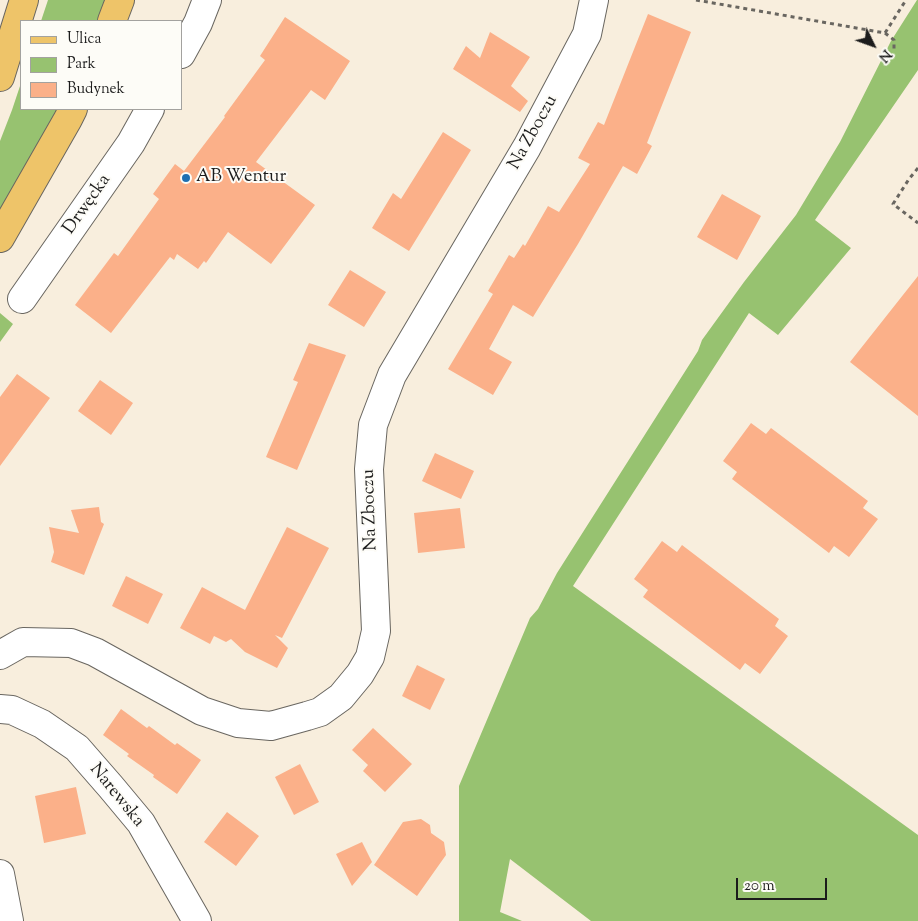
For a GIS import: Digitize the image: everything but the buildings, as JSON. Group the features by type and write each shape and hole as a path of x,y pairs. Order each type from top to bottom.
{"main road":[{"path":"0,77 24,0"},
{"path":"112,20 120,0"},
{"path":"0,238 72,110"}],"street":[{"path":"182,52 198,23 207,0"},
{"name":"Na Zboczu","path":"0,655 23,642 71,643 95,652 202,711 238,723 271,726 320,712 341,697 360,674 370,656 376,631 369,469 373,425 392,374 527,147 583,42 587,34 594,0"},
{"name":"Drwęcka","path":"22,299 131,143 149,110"},
{"name":"Narewska","path":"0,708 12,710 42,724 77,748 141,823 197,921"},
{"path":"0,874 9,921"}],"path":[{"path":"696,0 885,33 894,40 894,52"},
{"path":"885,33 906,0"},
{"path":"918,168 893,204 918,223"}],"green space":[{"path":"48,0 109,0 101,20 41,20"},
{"path":"917,0 918,70 815,220 851,248 778,335 749,313 573,586 918,835 918,921 591,921 510,859 500,912 522,921 459,921 459,786 530,618 538,609 557,573 698,351 702,340 796,215 840,142 891,41"},
{"path":"20,86 20,110 60,110 0,218 0,141"},
{"path":"0,313 13,324 0,342"}],"place":[{"name":"AB Wentur","path":"186,178"}]}
